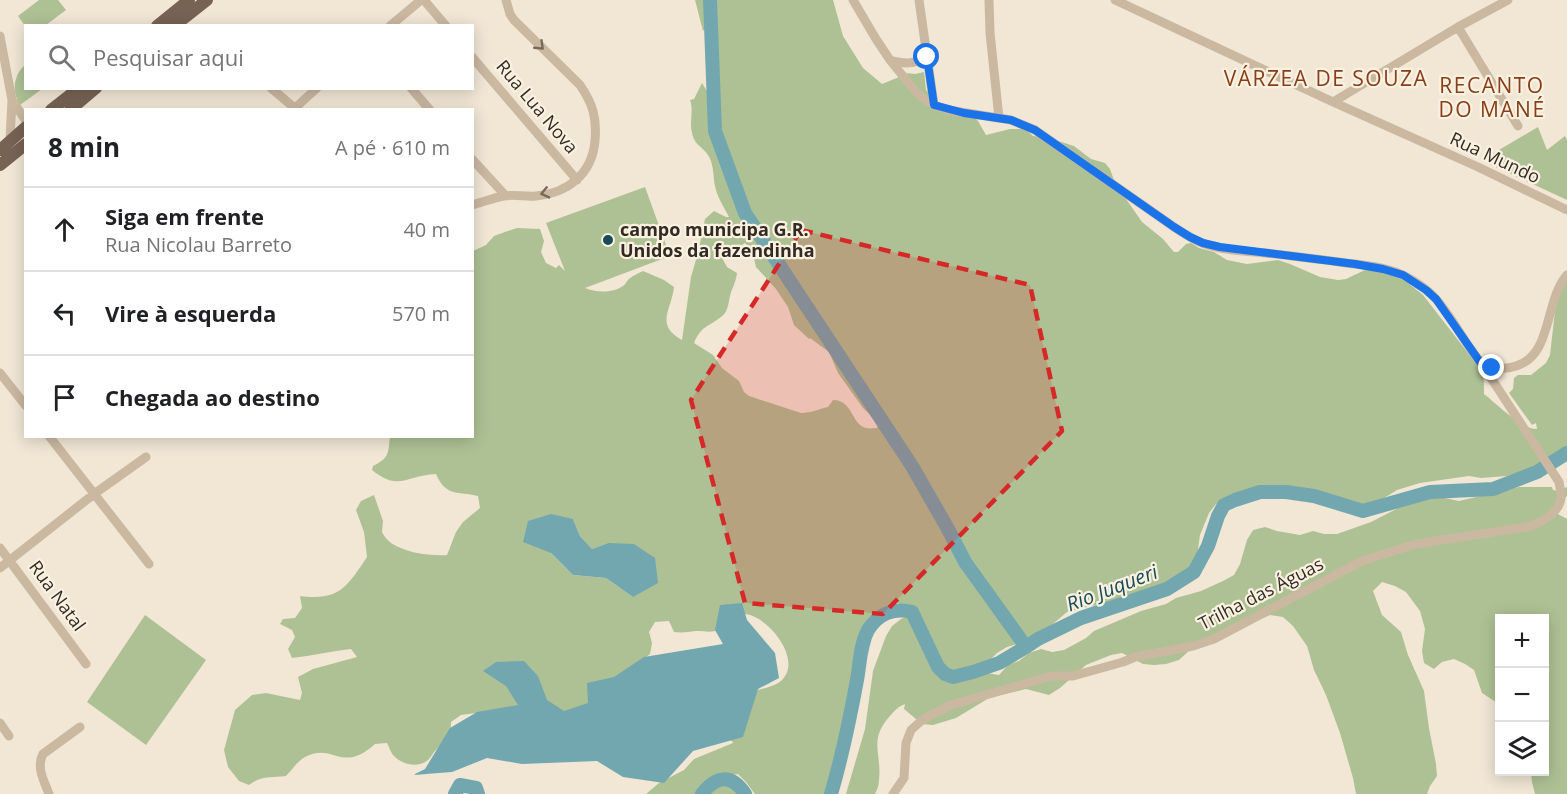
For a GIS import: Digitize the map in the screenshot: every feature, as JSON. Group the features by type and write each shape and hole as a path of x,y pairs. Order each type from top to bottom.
{"main road":[{"path":"159,24 189,0"},
{"path":"179,24 207,0"},
{"path":"54,108 76,90"},
{"path":"75,108 94,90"},
{"path":"0,150 24,129"},
{"path":"0,165 24,144"}],"street":[{"path":"393,24 423,0 444,24"},
{"path":"474,205 505,195 540,195 563,188 577,180 590,165 595,148 596,123 591,104 580,85 514,20 506,0"},
{"path":"853,0 890,60 915,91 934,105 964,113 1011,120 1035,130 1174,227 1203,243 1244,251 1355,264 1403,275 1436,299 1480,362 1492,368 1516,366 1535,354 1541,345 1555,294 1567,275"},
{"path":"919,0 934,105"},
{"path":"988,0 999,118"},
{"name":"Rua Mundo","path":"1115,0 1567,210"},
{"path":"1333,102 1458,27 1508,0"},
{"path":"1458,27 1518,126"},
{"path":"0,42 12,100 10,140"},
{"path":"890,60 911,63 927,57"},
{"name":"Rua Lua Nova","path":"474,59 577,180"},
{"path":"273,90 295,108"},
{"path":"297,108 315,90"},
{"path":"413,90 428,108"},
{"path":"12,100 24,118"},
{"path":"474,161 505,195"},
{"name":"Trilha das Águas","path":"893,794 904,778 906,743 911,730 921,721 951,705 1051,676 1073,676 1135,657 1193,646 1214,639 1362,561 1394,550 1439,540 1535,525 1546,519 1559,505 1561,493 1559,482 1480,362"},
{"path":"0,373 24,403"},
{"path":"51,438 149,564"},
{"path":"0,568 94,494 146,457"},
{"name":"Rua Natal","path":"0,548 86,664"},
{"path":"0,723 9,736"},
{"path":"49,794 39,765 40,760 43,754 80,727"}],"highlighted area":[{"path":"801,230 1030,285 1062,431 883,614 745,603 691,400"}],"green space":[{"path":"39,0 58,0 66,10 47,24 24,25 18,16"},
{"path":"695,0 833,0 843,36 863,68 882,84 908,75 906,73 924,72 926,90 942,106 974,116 986,135 1010,129 1025,129 1033,136 1046,137 1074,146 1091,159 1105,163 1115,183 1142,222 1163,239 1174,252 1178,252 1186,244 1191,243 1227,260 1247,264 1278,260 1320,277 1338,280 1346,279 1365,270 1381,269 1407,282 1423,295 1482,371 1484,394 1517,421 1531,428 1537,429 1536,423 1532,425 1509,393 1513,389 1514,378 1518,375 1531,375 1546,363 1550,355 1556,302 1567,281 1567,448 1531,469 1507,476 1481,478 1469,476 1420,483 1397,490 1365,510 1353,510 1279,495 1242,496 1216,504 1209,513 1200,535 1197,557 1191,568 1182,576 1150,591 1067,612 1041,634 997,653 988,662 987,673 999,675 1008,665 1041,649 1052,652 1064,650 1094,631 1223,581 1234,575 1253,530 1265,527 1300,535 1313,531 1337,534 1371,522 1404,505 1413,497 1425,494 1459,501 1519,487 1552,487 1553,490 1558,491 1567,487 1567,496 1555,507 1556,513 1567,519 1567,794 1535,794 1532,782 1531,776 1549,776 1549,614 1495,614 1495,701 1482,693 1474,670 1465,664 1454,659 1442,662 1434,669 1424,663 1422,651 1425,629 1420,611 1406,592 1382,582 1373,591 1382,615 1401,632 1408,655 1424,691 1437,776 1427,794 1356,794 1340,733 1314,670 1307,646 1293,626 1283,617 1270,615 1190,650 1179,660 1154,665 1143,664 1122,653 1111,655 1086,665 1049,695 1026,689 989,698 956,718 933,725 922,724 904,709 905,704 892,714 879,732 877,747 879,782 875,794 846,794 865,729 873,671 886,636 892,626 913,614 906,605 895,603 884,607 875,615 861,652 859,703 853,727 828,794 755,794 738,774 716,780 707,785 699,794 646,794 659,783 684,770 694,759 733,743 720,737 747,691 774,685 782,680 787,672 786,652 775,633 758,619 745,614 737,616 723,628 713,631 674,632 669,621 655,622 649,632 652,643 650,654 631,669 601,715 476,713 461,715 451,722 447,739 428,760 420,764 401,762 392,753 387,743 375,744 364,753 354,757 346,758 324,753 307,756 298,762 286,776 262,778 249,785 239,781 228,767 224,750 235,710 252,695 266,693 300,700 302,693 298,677 313,669 357,657 351,649 292,658 288,649 295,637 292,630 280,624 283,619 295,618 302,608 300,596 324,596 341,590 367,557 364,532 356,510 361,501 374,495 383,521 382,532 391,543 418,553 433,555 447,555 456,532 463,522 480,508 478,496 448,490 436,474 396,481 381,477 372,470 373,466 387,455 390,438 474,438 474,251 486,245 494,236 517,228 540,229 544,241 541,252 546,263 556,268 559,265 565,271 546,223 645,187 670,256 585,288 599,291 614,290 643,271 664,280 674,287 667,322 674,334 682,340 691,277 705,219 714,211 729,217 716,190 710,159 695,141 691,129 690,100 694,99 702,83 708,93 719,88 717,24 712,22 703,31","holes":["745,243 753,254 756,267 776,289 788,307 794,325 809,339 829,352 838,373 863,408 876,420 877,428 861,426 840,401 833,400 828,407 801,413 749,396 744,392 739,381 722,368 713,355 694,343 702,330 723,315 727,308 737,273 727,267 721,256 730,249","573,519 580,536 592,549 608,543 633,597 606,578 573,575 551,553"]},
{"path":"24,66 24,90 41,90 20,105 15,95 15,84"},
{"path":"1538,127 1547,150 1565,136 1567,140 1567,200 1487,163 1487,157"},
{"path":"145,615 206,660 146,745 87,702"},
{"path":"726,780 741,794 706,794 715,785"}],"water":[{"path":"551,514 573,519 580,536 592,549 608,543 634,544 655,558 658,583 633,597 606,578 573,575 551,553 523,542 528,521"},
{"path":"742,603 747,620 775,653 779,678 758,689 743,737 693,751 664,783 623,777 597,761 522,764 487,758 452,772 413,775 425,769 450,728 477,712 518,705 506,686 483,671 496,662 524,661 538,676 547,700 564,711 588,703 587,683 614,677 644,657 723,644 715,630 720,605"}],"waterway":[{"path":"710,0 715,131 745,213 912,466 965,562 1026,647"},
{"name":"Rio Juqueri","path":"831,794 849,723 863,642 872,624 887,613 899,610 912,612 938,667 945,674 953,677 999,663 1038,639 1081,618 1167,589 1194,572 1208,546 1224,505 1235,500 1260,492 1286,492 1314,496 1363,511 1430,492 1493,489 1537,472 1567,453"},
{"name":"Rio Juqueri","path":"702,794 713,783 724,779 740,787 745,794"},
{"name":"Rio Juqueri","path":"455,794 460,785 476,788 478,794"}],"place":[{"name":"campo municipa G.R. Unidos da fazendinha","path":"608,240"}],"district":[{"name":"VÁRZEA DE SOUZA","path":"1326,79"},
{"name":"RECANTO DO MANÉ","path":"1492,98"}],"route":[{"path":"927,57 934,105 948,110 1011,120 1035,130 1174,227 1203,243 1244,251 1355,264 1403,275 1436,299 1480,362 1492,368"}]}
